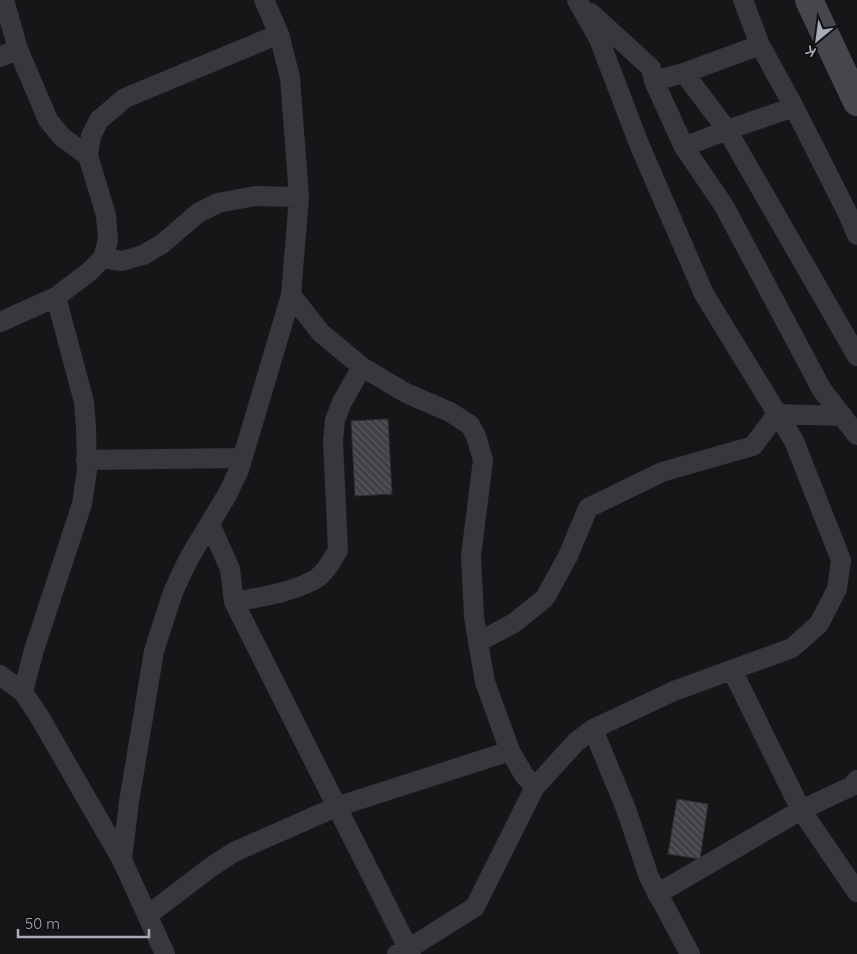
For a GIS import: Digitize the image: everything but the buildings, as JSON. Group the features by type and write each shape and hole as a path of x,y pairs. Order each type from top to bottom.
{"main road":[{"path":"810,0 857,102"}],"street":[{"path":"4,0 18,49 48,120 62,137 88,156"},
{"path":"122,860 129,802 154,651 173,592 189,558 227,495 238,470 291,295 299,197 290,78 279,34 264,0"},
{"path":"577,0 651,68 654,80 684,147 724,206 822,390 857,435"},
{"path":"210,524 230,569 234,602 336,807 405,952 474,907 535,787 576,742 593,730 674,691 792,648 819,624 837,589 841,560 794,441 704,294 639,144 599,39 577,0"},
{"path":"743,0 760,45 794,107 857,235"},
{"path":"0,322 56,297 89,272 103,258 108,240 106,214 88,156 91,136 99,120 125,98 279,34"},
{"path":"654,80 684,73 760,45"},
{"path":"0,57 18,49"},
{"path":"684,73 727,130 857,356"},
{"path":"684,147 794,107"},
{"path":"103,258 122,261 143,255 162,244 198,213 218,203 255,196 299,197"},
{"path":"291,295 321,333 362,367 406,393 450,412 470,425 476,436 483,460 472,556 474,616 478,642 485,682 510,750 524,774 535,787"},
{"path":"24,692 34,650 82,504 87,470 84,402 56,297"},
{"path":"234,602 279,593 315,579 330,564 338,550 333,440 334,420 362,367"},
{"path":"777,414 843,416"},
{"path":"478,642 514,623 545,598 568,556 588,508 662,472 753,446 777,414"},
{"path":"86,460 242,458"},
{"path":"732,670 801,810 857,892"},
{"path":"0,675 24,692 39,716 122,860 165,954"},
{"path":"593,730 626,809 649,877 690,954"},
{"path":"148,915 234,852 336,807 510,750"},
{"path":"658,894 801,810 852,786 857,780"}]}
